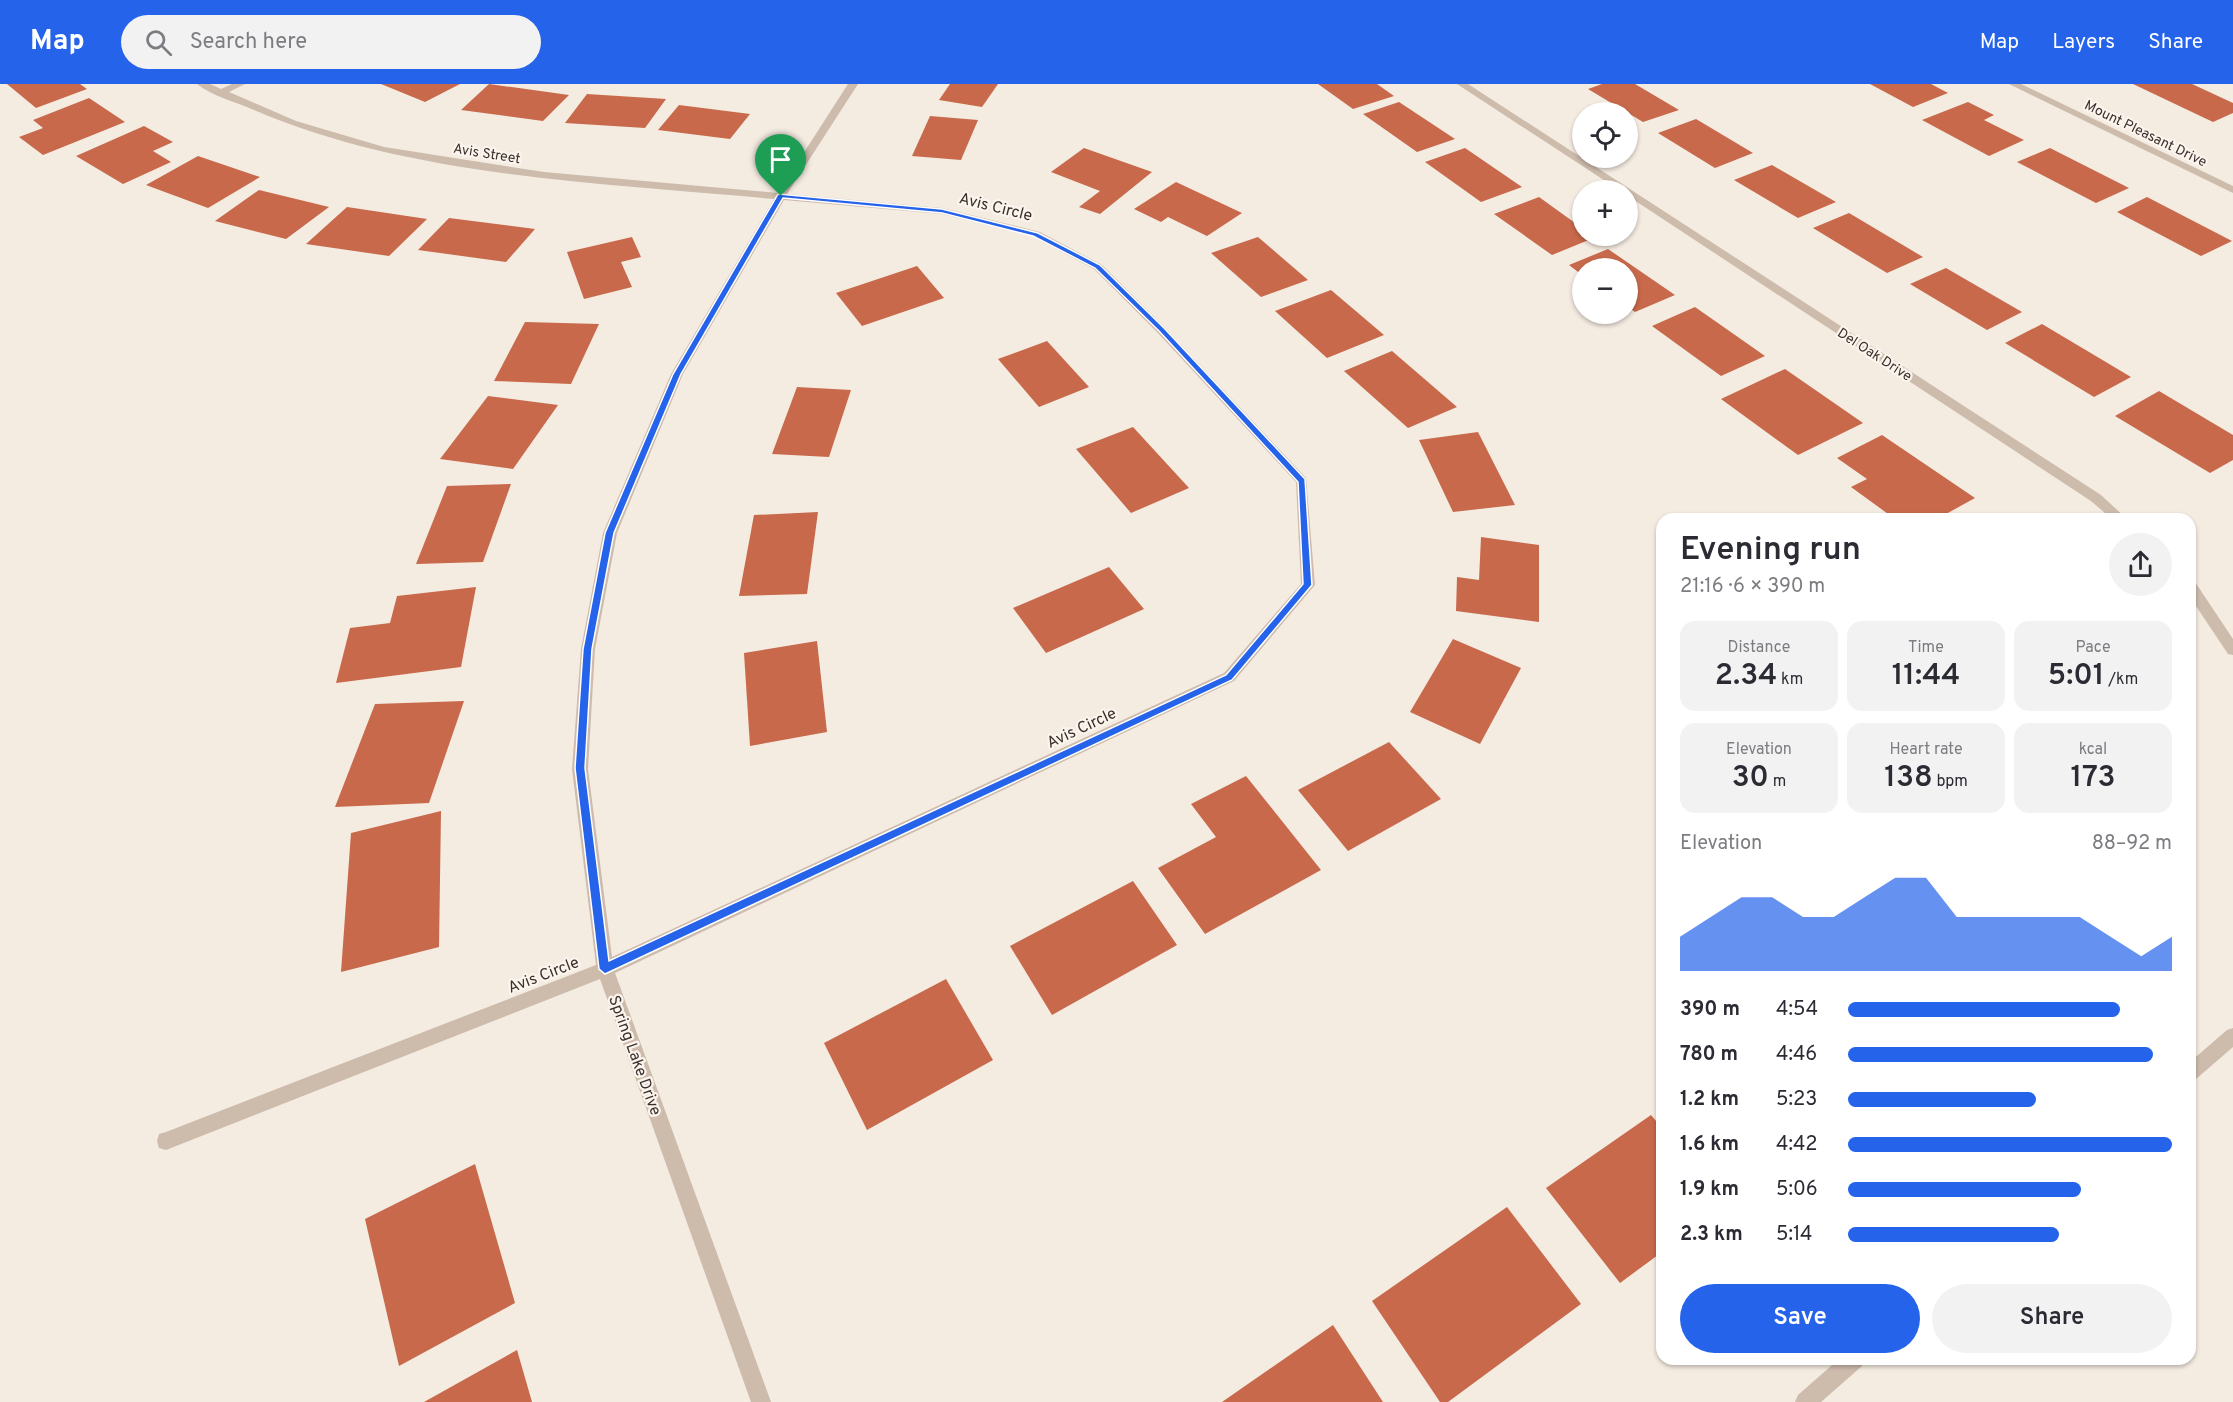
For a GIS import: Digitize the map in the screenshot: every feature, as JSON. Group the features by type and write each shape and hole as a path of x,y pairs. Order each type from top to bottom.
{"street":[{"name":"Avis Street","path":"202,84 293,123 383,150 544,175 781,196"},
{"path":"219,93 240,84"},
{"name":"Spring Lake Drive","path":"761,1402 605,969 580,768 588,649 610,533 677,374 781,196 853,84"},
{"name":"Del Oak Drive","path":"1462,84 1609,180"},
{"name":"Mount Pleasant Drive","path":"2014,84 2233,190"},
{"name":"Avis Circle","path":"166,1141 605,969 1229,677 1308,585 1302,481 1161,330 1098,267 1036,234 942,211 781,196"},
{"name":"Del Oak Drive","path":"1638,199 2096,498 2113,513"},
{"path":"2196,595 2233,650"},
{"path":"2196,1067 2233,1036"},
{"path":"1805,1402 1848,1365"}],"building":[{"path":"7,84 80,84 87,89 36,108"},
{"path":"381,84 460,84 425,102"},
{"path":"489,84 569,95 543,121 461,110"},
{"path":"950,84 998,84 982,107 939,100"},
{"path":"1318,84 1377,84 1394,96 1353,109"},
{"path":"1602,84 1635,84 1679,110 1643,122 1638,119 1638,102 1610,102 1588,89"},
{"path":"1870,84 1931,84 1948,93 1913,107"},
{"path":"2133,84 2192,84 2233,103 2233,113 2213,122"},
{"path":"587,94 666,99 645,128 565,123"},
{"path":"89,98 125,122 43,155 19,137 43,128 33,120"},
{"path":"1399,102 1455,139 1417,152 1363,114"},
{"path":"1968,102 1994,115 1984,120 2024,140 1989,156 1922,120"},
{"path":"679,105 750,114 730,139 658,130"},
{"path":"930,116 978,120 961,160 912,156"},
{"path":"1696,119 1753,153 1715,168 1658,133"},
{"path":"144,126 173,142 153,151 171,162 123,184 76,156"},
{"path":"1084,148 1152,172 1100,214 1079,207 1100,191 1051,172"},
{"path":"1465,148 1522,187 1481,202 1425,162"},
{"path":"2050,148 2129,188 2096,203 2017,162"},
{"path":"198,156 260,177 208,208 146,185"},
{"path":"1772,165 1836,202 1798,218 1734,180"},
{"path":"1176,182 1242,213 1207,236 1168,217 1161,222 1134,209"},
{"path":"259,190 329,207 286,239 215,221"},
{"path":"1539,197 1572,221 1572,246 1574,246 1552,255 1494,214"},
{"path":"2147,197 2232,241 2201,256 2117,212"},
{"path":"347,207 427,219 389,256 306,244"},
{"path":"1849,213 1923,257 1887,273 1813,228"},
{"path":"449,218 535,229 506,262 418,250"},
{"path":"632,237 641,257 621,262 632,287 584,299 567,252"},
{"path":"1258,237 1308,280 1261,297 1211,253"},
{"path":"1608,249 1621,258 1586,258"},
{"path":"917,266 944,298 862,326 836,293"},
{"path":"1946,268 2022,312 1987,330 1910,284"},
{"path":"1638,270 1675,295 1638,311"},
{"path":"1331,290 1384,335 1327,358 1275,311"},
{"path":"1695,307 1765,356 1721,376 1652,326"},
{"path":"525,322 599,324 571,384 494,381"},
{"path":"2042,324 2131,377 2094,397 2005,343"},
{"path":"1047,341 1089,387 1039,407 998,359"},
{"path":"1392,351 1457,407 1408,428 1344,371"},
{"path":"1785,369 1863,423 1798,455 1721,399"},
{"path":"797,387 851,390 829,457 772,454"},
{"path":"2159,391 2233,435 2233,460 2210,473 2115,416"},
{"path":"488,396 558,405 513,469 440,459"},
{"path":"1133,427 1189,488 1131,513 1076,449"},
{"path":"1478,432 1515,505 1453,512 1419,440"},
{"path":"1882,435 1975,498 1948,513 1887,513 1851,487 1867,479 1837,458"},
{"path":"511,484 483,562 416,564 447,486"},
{"path":"818,512 807,594 739,596 754,515"},
{"path":"1481,537 1539,545 1539,622 1456,611 1457,577 1479,580"},
{"path":"1109,567 1144,609 1046,653 1013,608"},
{"path":"476,587 461,667 336,683 350,628 390,623 397,596"},
{"path":"1453,639 1521,668 1480,744 1410,712"},
{"path":"817,641 827,732 750,746 744,653"},
{"path":"464,701 429,803 335,807 375,704"},
{"path":"1389,742 1441,799 1348,851 1298,790"},
{"path":"1246,776 1321,870 1205,934 1158,868 1216,837 1191,804"},
{"path":"441,811 439,947 341,972 351,833"},
{"path":"1133,881 1177,945 1052,1015 1010,946"},
{"path":"946,979 993,1060 867,1130 824,1043"},
{"path":"1651,1115 1656,1121 1656,1256 1620,1283 1546,1188"},
{"path":"475,1164 515,1303 399,1366 365,1219"},
{"path":"1507,1207 1581,1304 1448,1402 1440,1402 1372,1301"},
{"path":"1333,1325 1383,1402 1222,1402"},
{"path":"517,1350 532,1402 424,1402"}],"route":[{"path":"781,196 942,211 1036,234 1098,267 1161,330 1302,481 1308,585 1229,677 605,969 580,768 588,649 610,533 677,374 781,196"}]}
